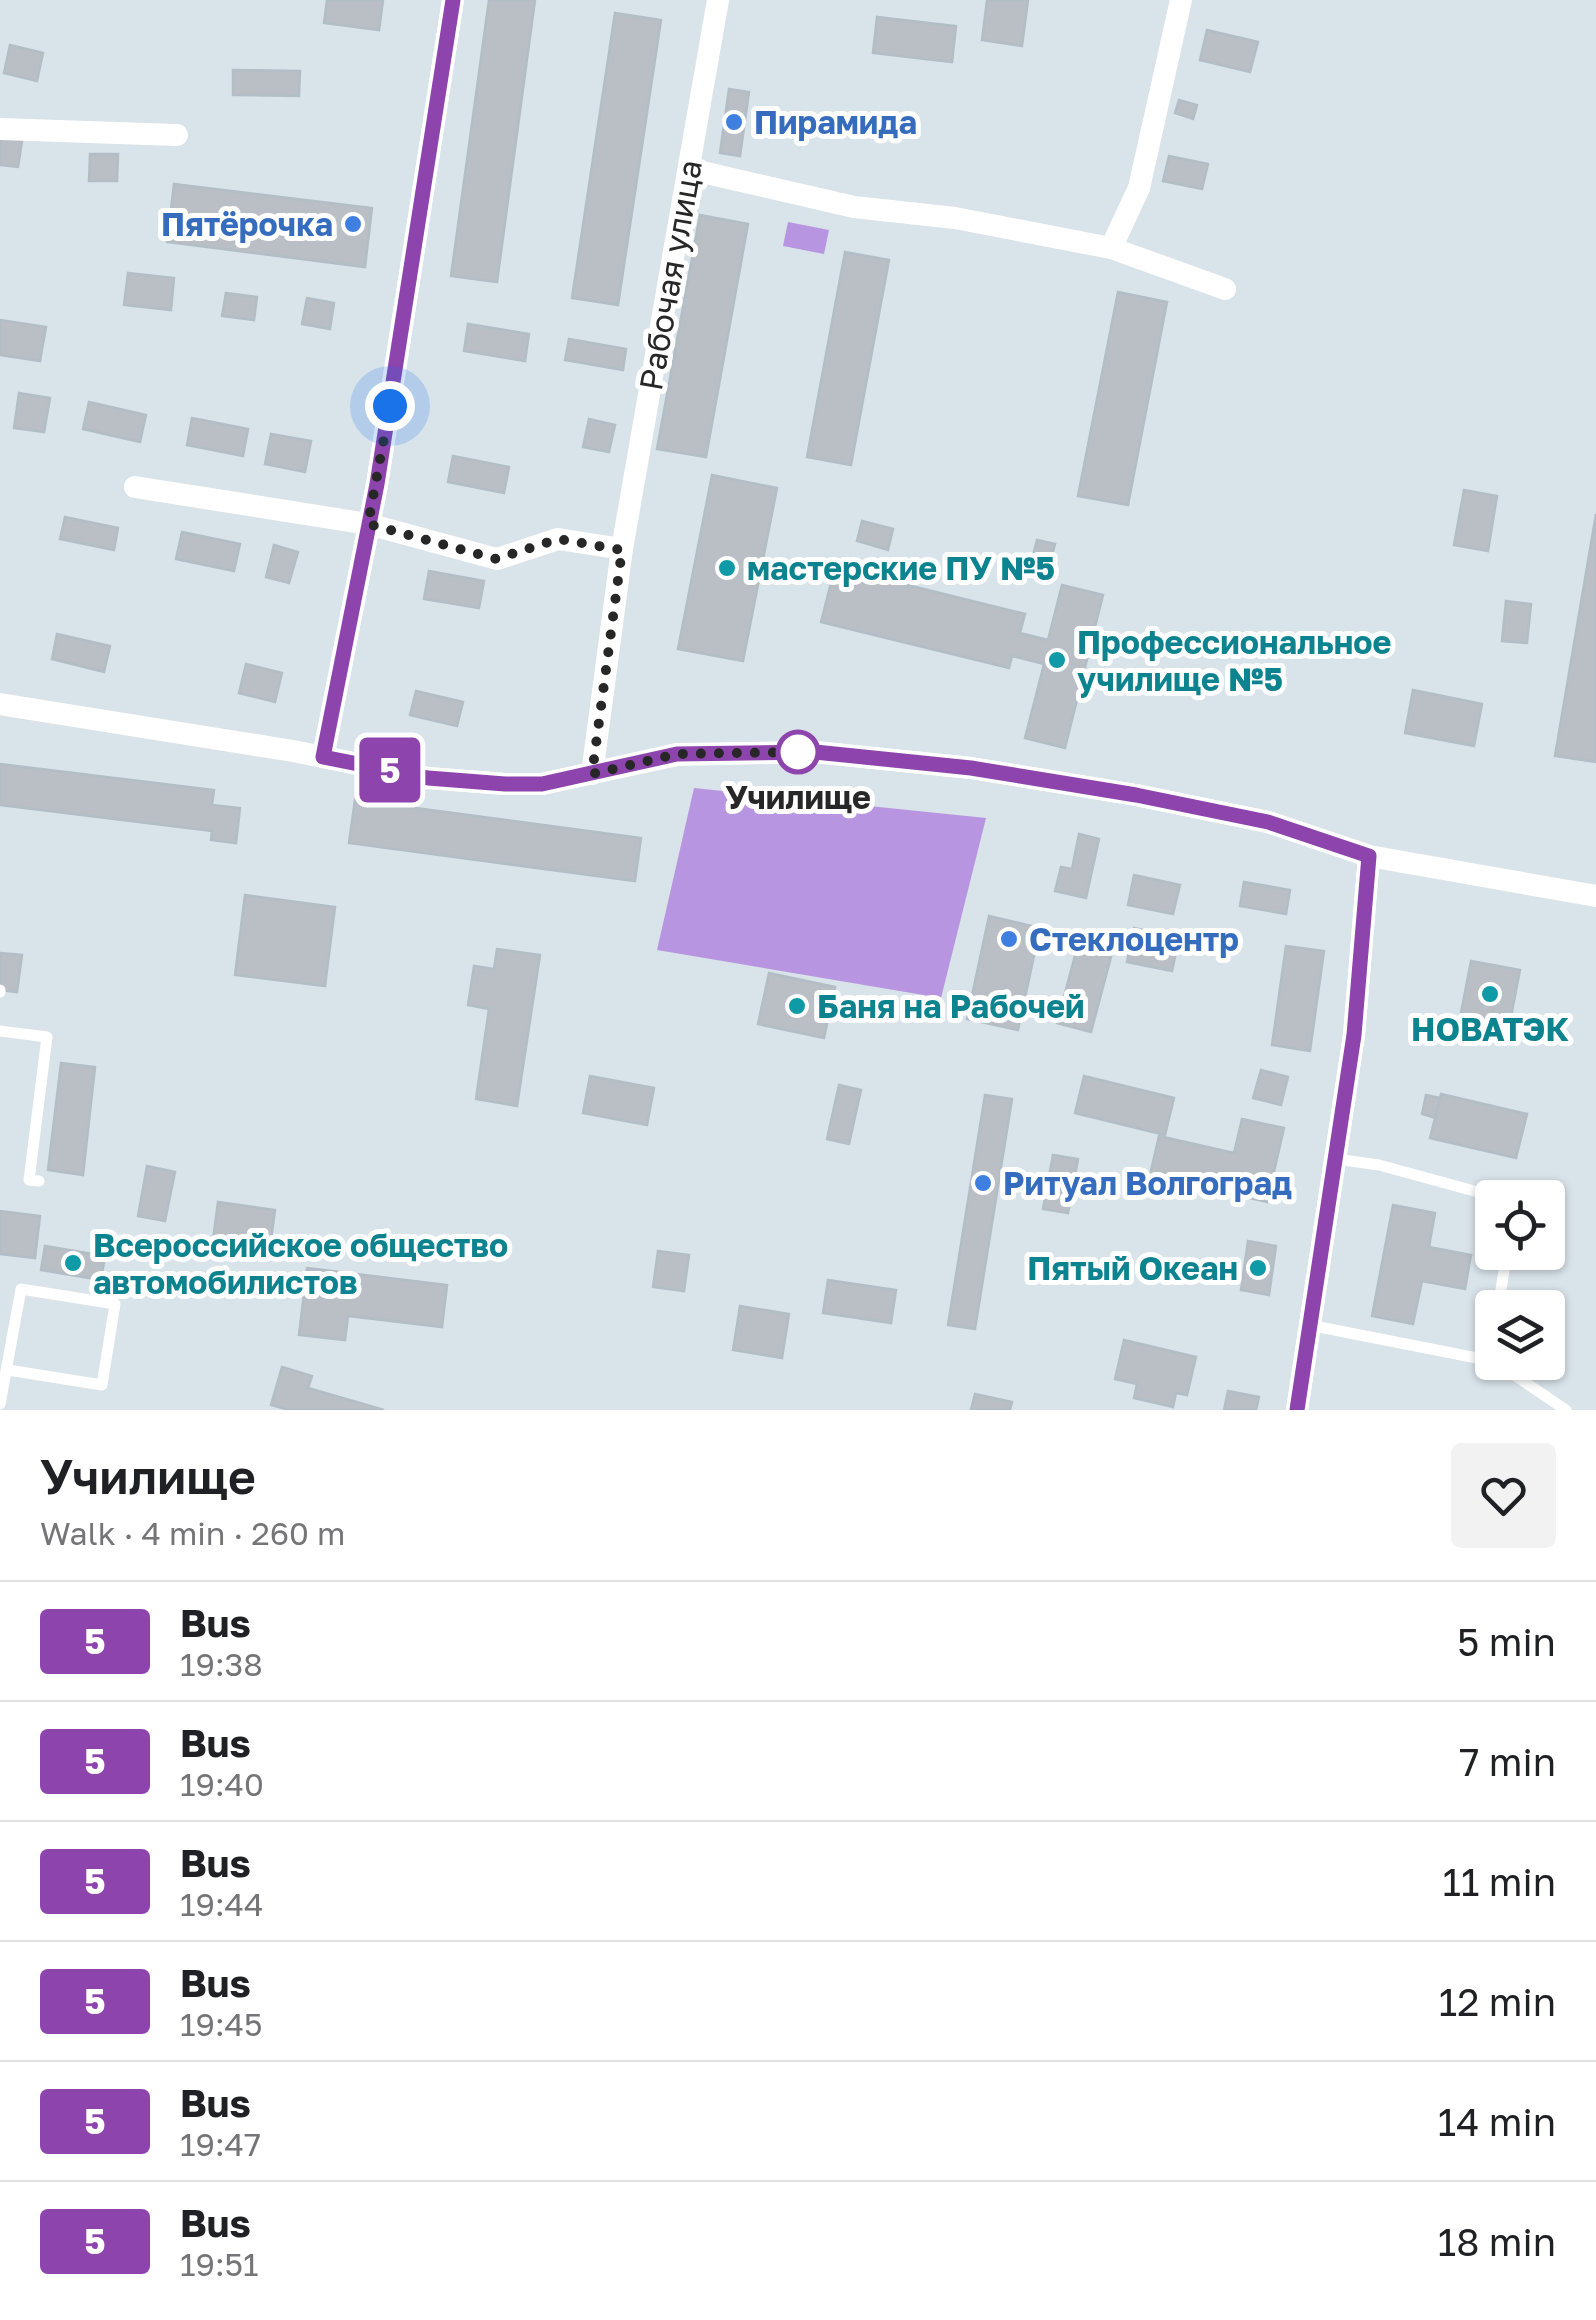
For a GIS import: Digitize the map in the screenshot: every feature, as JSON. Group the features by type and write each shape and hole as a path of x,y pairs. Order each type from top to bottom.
{"street":[{"path":"323,757 428,181 454,0"},
{"name":"Рабочая улица","path":"592,774 622,550 718,0"},
{"path":"1111,248 1139,188 1181,0"},
{"path":"0,129 176,135"},
{"path":"689,170 854,207 954,218 1111,248 1225,289"},
{"path":"135,487 368,524 496,559 558,539 622,550"},
{"path":"0,704 428,778 505,784 542,784 677,754 815,752 904,761 1136,795 1268,822 1369,856 1596,896"},
{"path":"1297,1410 1361,973 1369,856"}],"lane":[{"path":"0,1031 47,1037 29,1180 39,1181"},
{"path":"1336,1158 1379,1165 1475,1191"},
{"path":"0,1404 21,1288 114,1304 102,1385 8,1370"},
{"path":"1310,1325 1475,1358"},
{"path":"1521,1380 1566,1410"}],"shaded area":[{"path":"788,222 829,230 824,254 783,246"},
{"path":"694,788 986,818 941,998 657,950"}],"building":[{"path":"327,0 383,0 379,30 324,23"},
{"path":"489,0 535,0 497,282 451,276"},
{"path":"987,0 1028,0 1022,46 982,40"},
{"path":"615,13 661,20 618,305 572,298"},
{"path":"877,17 956,26 952,62 873,53"},
{"path":"1207,30 1258,42 1250,72 1200,60"},
{"path":"10,45 43,53 37,81 4,73"},
{"path":"233,70 300,71 299,96 233,95"},
{"name":"Пирамида","path":"729,89 749,92 740,156 720,153"},
{"path":"1179,100 1197,105 1193,119 1175,113"},
{"path":"0,139 22,141 18,167 0,165"},
{"path":"90,154 118,154 117,181 89,181"},
{"path":"1169,156 1208,164 1202,189 1163,181"},
{"path":"174,184 372,208 365,267 167,242"},
{"path":"700,215 748,224 706,457 657,449"},
{"path":"845,252 889,260 851,465 807,457"},
{"path":"128,273 174,278 171,310 124,305"},
{"path":"1118,292 1167,302 1128,505 1078,496"},
{"path":"226,293 257,297 254,320 222,316"},
{"path":"307,298 334,303 330,329 302,324"},
{"path":"0,320 46,327 40,361 0,355"},
{"path":"468,324 529,334 525,361 464,351"},
{"path":"569,339 626,349 623,370 565,360"},
{"path":"19,393 50,398 44,432 14,428"},
{"path":"89,402 146,415 140,442 83,429"},
{"path":"192,418 248,429 243,456 187,445"},
{"path":"589,419 615,425 609,452 583,447"},
{"path":"271,434 311,441 305,472 265,464"},
{"path":"453,456 509,467 504,493 448,482"},
{"name":"мастерские ПУ №5","path":"712,475 777,488 743,661 678,649"},
{"path":"1464,490 1497,496 1488,551 1454,545"},
{"path":"1596,514 1596,762 1555,756"},
{"path":"65,517 118,528 114,550 60,539"},
{"path":"862,521 893,529 888,550 857,541"},
{"path":"182,532 240,544 234,571 176,559"},
{"path":"1037,540 1055,544 1048,571 1030,567"},
{"path":"274,545 298,552 289,583 266,577"},
{"name":"Профессиональное училище №5","path":"835,567 1025,614 1020,633 1048,640 1062,585 1103,595 1065,748 1025,738 1044,664 1012,656 1009,668 821,622"},
{"path":"429,571 484,581 479,608 424,599"},
{"path":"1506,601 1531,604 1527,643 1502,641"},
{"path":"57,634 110,646 104,672 52,659"},
{"path":"246,664 282,673 275,702 239,693"},
{"path":"1413,690 1482,704 1474,746 1405,733"},
{"path":"416,691 463,702 457,726 410,715"},
{"path":"0,764 214,790 212,805 240,808 236,843 211,840 212,831 0,805"},
{"path":"355,800 641,838 635,881 349,843"},
{"path":"1079,834 1099,839 1086,898 1055,891 1061,867 1072,869"},
{"path":"1134,875 1180,885 1173,914 1128,905"},
{"path":"1244,882 1290,890 1286,914 1240,906"},
{"path":"245,895 335,907 325,986 235,975"},
{"path":"989,916 1040,928 1018,1030 967,1019"},
{"path":"1134,928 1179,938 1172,971 1127,962"},
{"path":"1286,946 1324,951 1310,1051 1272,1045"},
{"path":"1077,948 1111,957 1091,1032 1057,1023"},
{"path":"497,949 540,955 517,1106 476,1099 489,1009 468,1005 474,966 494,969"},
{"path":"0,953 22,955 17,992 0,990"},
{"name":"НОВАТЭК","path":"1471,961 1520,970 1509,1027 1460,1018"},
{"name":"Баня на Рабочей","path":"769,973 835,987 824,1038 758,1024"},
{"path":"61,1063 95,1067 83,1175 48,1170"},
{"path":"1261,1070 1288,1077 1281,1105 1253,1098"},
{"path":"590,1076 654,1088 647,1125 583,1113"},
{"path":"1084,1076 1174,1098 1165,1135 1075,1113"},
{"path":"839,1085 861,1090 849,1144 827,1139"},
{"path":"1441,1094 1527,1114 1516,1158 1430,1138"},
{"path":"985,1095 1012,1099 975,1329 948,1325"},
{"path":"1426,1095 1440,1098 1435,1118 1422,1114"},
{"path":"1242,1119 1284,1128 1267,1202 1150,1175 1159,1136 1234,1153"},
{"path":"1053,1155 1078,1159 1068,1213 1043,1209"},
{"path":"147,1166 175,1172 165,1221 138,1216"},
{"path":"218,1202 275,1210 270,1247 213,1240"},
{"path":"1393,1205 1435,1213 1429,1247 1471,1255 1465,1289 1422,1281 1413,1324 1372,1316"},
{"path":"0,1211 40,1216 35,1258 0,1254"},
{"name":"Пятый Океан","path":"1248,1241 1276,1246 1269,1295 1241,1290"},
{"name":"Всероссийское общество автомобилистов","path":"45,1246 105,1256 101,1280 41,1270"},
{"path":"658,1251 689,1255 684,1291 653,1287"},
{"path":"307,1268 447,1285 442,1327 348,1316 345,1340 299,1335"},
{"path":"828,1280 896,1290 891,1323 823,1313"},
{"path":"740,1306 789,1314 782,1358 733,1350"},
{"path":"1124,1340 1196,1357 1187,1395 1176,1393 1173,1407 1134,1398 1137,1384 1115,1379"},
{"path":"282,1367 312,1376 308,1388 384,1410 289,1410 271,1405"},
{"path":"1228,1391 1259,1397 1256,1410 1224,1410"},
{"path":"975,1394 1012,1402 1010,1410 971,1410"}],"bus line":[{"name":"5","path":"453,0 377,484 323,757 428,778 542,784 677,754 815,752 971,768 1136,795 1268,822 1369,856 1354,1035 1297,1410"}],"place":[{"name":"Пирамида","path":"734,122"},
{"name":"Пятёрочка","path":"353,224"},
{"name":"мастерские ПУ №5","path":"727,568"},
{"name":"Профессиональное училище №5","path":"1057,660"},
{"name":"Училище","path":"798,752"},
{"name":"Стеклоцентр","path":"1009,939"},
{"name":"НОВАТЭК","path":"1490,994"},
{"name":"Баня на Рабочей","path":"797,1006"},
{"name":"Ритуал Волгоград","path":"983,1183"},
{"name":"Всероссийское общество автомобилистов","path":"73,1263"},
{"name":"Пятый Океан","path":"1258,1268"}],"route":[{"path":"390,406 368,524 448,542 496,559 558,539 588,541 622,550 592,774 677,754 798,752"}]}
